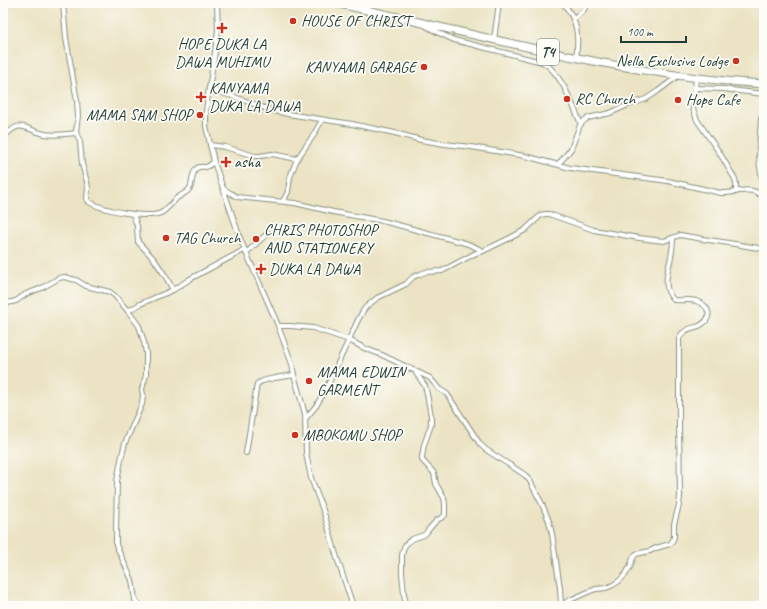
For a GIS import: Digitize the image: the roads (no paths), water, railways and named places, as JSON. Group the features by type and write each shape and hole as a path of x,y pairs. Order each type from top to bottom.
{"highway":[{"name":"T4","path":"335,3 576,58 678,76 764,84"}],"street":[{"path":"63,3 66,38 77,101 78,116 76,133 80,142 82,164 88,188 88,201 110,209 133,214 150,215 161,213 190,189 193,174 197,168 206,167 214,162"},
{"path":"217,3 218,30 206,112 206,126 210,145 214,162 245,251 278,326 292,364 306,418 306,453 311,478 324,513 353,606"},
{"path":"494,40 499,3"},
{"path":"563,3 574,19 577,39 576,58"},
{"path":"574,19 583,11 588,3"},
{"path":"419,22 439,34 454,40 547,64 554,71 568,93 581,124"},
{"path":"557,164 570,149 581,124 585,120 610,113 646,99 658,92 678,76"},
{"path":"696,78 693,109 697,120 735,179 736,192"},
{"path":"209,88 270,110 352,124 421,140 525,156 570,168 668,181 721,193 747,190 756,192 764,198"},
{"path":"695,88 723,89 764,94"},
{"path":"761,119 759,157 764,183"},
{"path":"283,201 288,192 290,177 297,159 322,120"},
{"path":"3,138 10,130 15,127 22,126 44,134 54,135 76,133"},
{"path":"210,145 225,147 255,156 272,154 297,159"},
{"path":"224,189 235,197 239,198 302,204 333,212 406,226 465,243 483,251"},
{"path":"133,214 137,226 138,242 166,276 173,290"},
{"path":"306,418 316,406 325,391 366,307 377,298 406,284 413,277 426,272 442,271 476,253 510,238 525,230 541,215 550,214 594,230 622,236 664,241 678,235 683,235 764,249"},
{"path":"128,311 140,304 173,290 190,279 245,251 268,233"},
{"path":"561,606 568,601 588,592 606,588 619,582 630,567 636,554 670,544 674,540 674,524 680,496 679,339 682,333 686,330 700,326 707,318 709,312 707,307 702,304 692,301 674,300 670,295 666,281 666,274 673,238"},
{"path":"3,304 16,301 26,294 64,277 76,280 86,286 110,292 128,311 139,326 146,353 146,375 142,389 142,404 125,443 120,460 116,545 132,580 135,600 141,606"},
{"path":"278,326 313,328 349,340 430,378 447,394 480,444 485,449 521,472 530,481 546,512 551,528 560,588 561,606"},
{"path":"406,606 402,573 402,555 404,548 412,539 424,535 437,520 445,515 446,512 444,498 436,484 434,473 422,460 422,452 431,425 431,416 428,394 425,386 414,371"},
{"path":"246,453 257,384 265,380 294,375"}],"place":[{"name":"HOUSE OF CHRIST","path":"293,21"},
{"name":"HOPE DUKA LA DAWA MUHIMU","path":"222,28"},
{"name":"Nella Exclusive Lodge","path":"736,61"},
{"name":"KANYAMA GARAGE","path":"424,67"},
{"name":"KANYAMA DUKA LA DAWA","path":"201,97"},
{"name":"RC Church","path":"567,99"},
{"name":"Hope Cafe","path":"678,100"},
{"name":"MAMA SAM SHOP","path":"200,115"},
{"name":"asha","path":"226,162"},
{"name":"TAG Church","path":"166,238"},
{"name":"CHRIS PHOTOSHOP AND STATIONERY","path":"256,239"},
{"name":"DUKA LA DAWA","path":"261,269"},
{"name":"MAMA EDWIN GARMENT","path":"309,381"},
{"name":"MBOKOMU SHOP","path":"295,435"}]}
